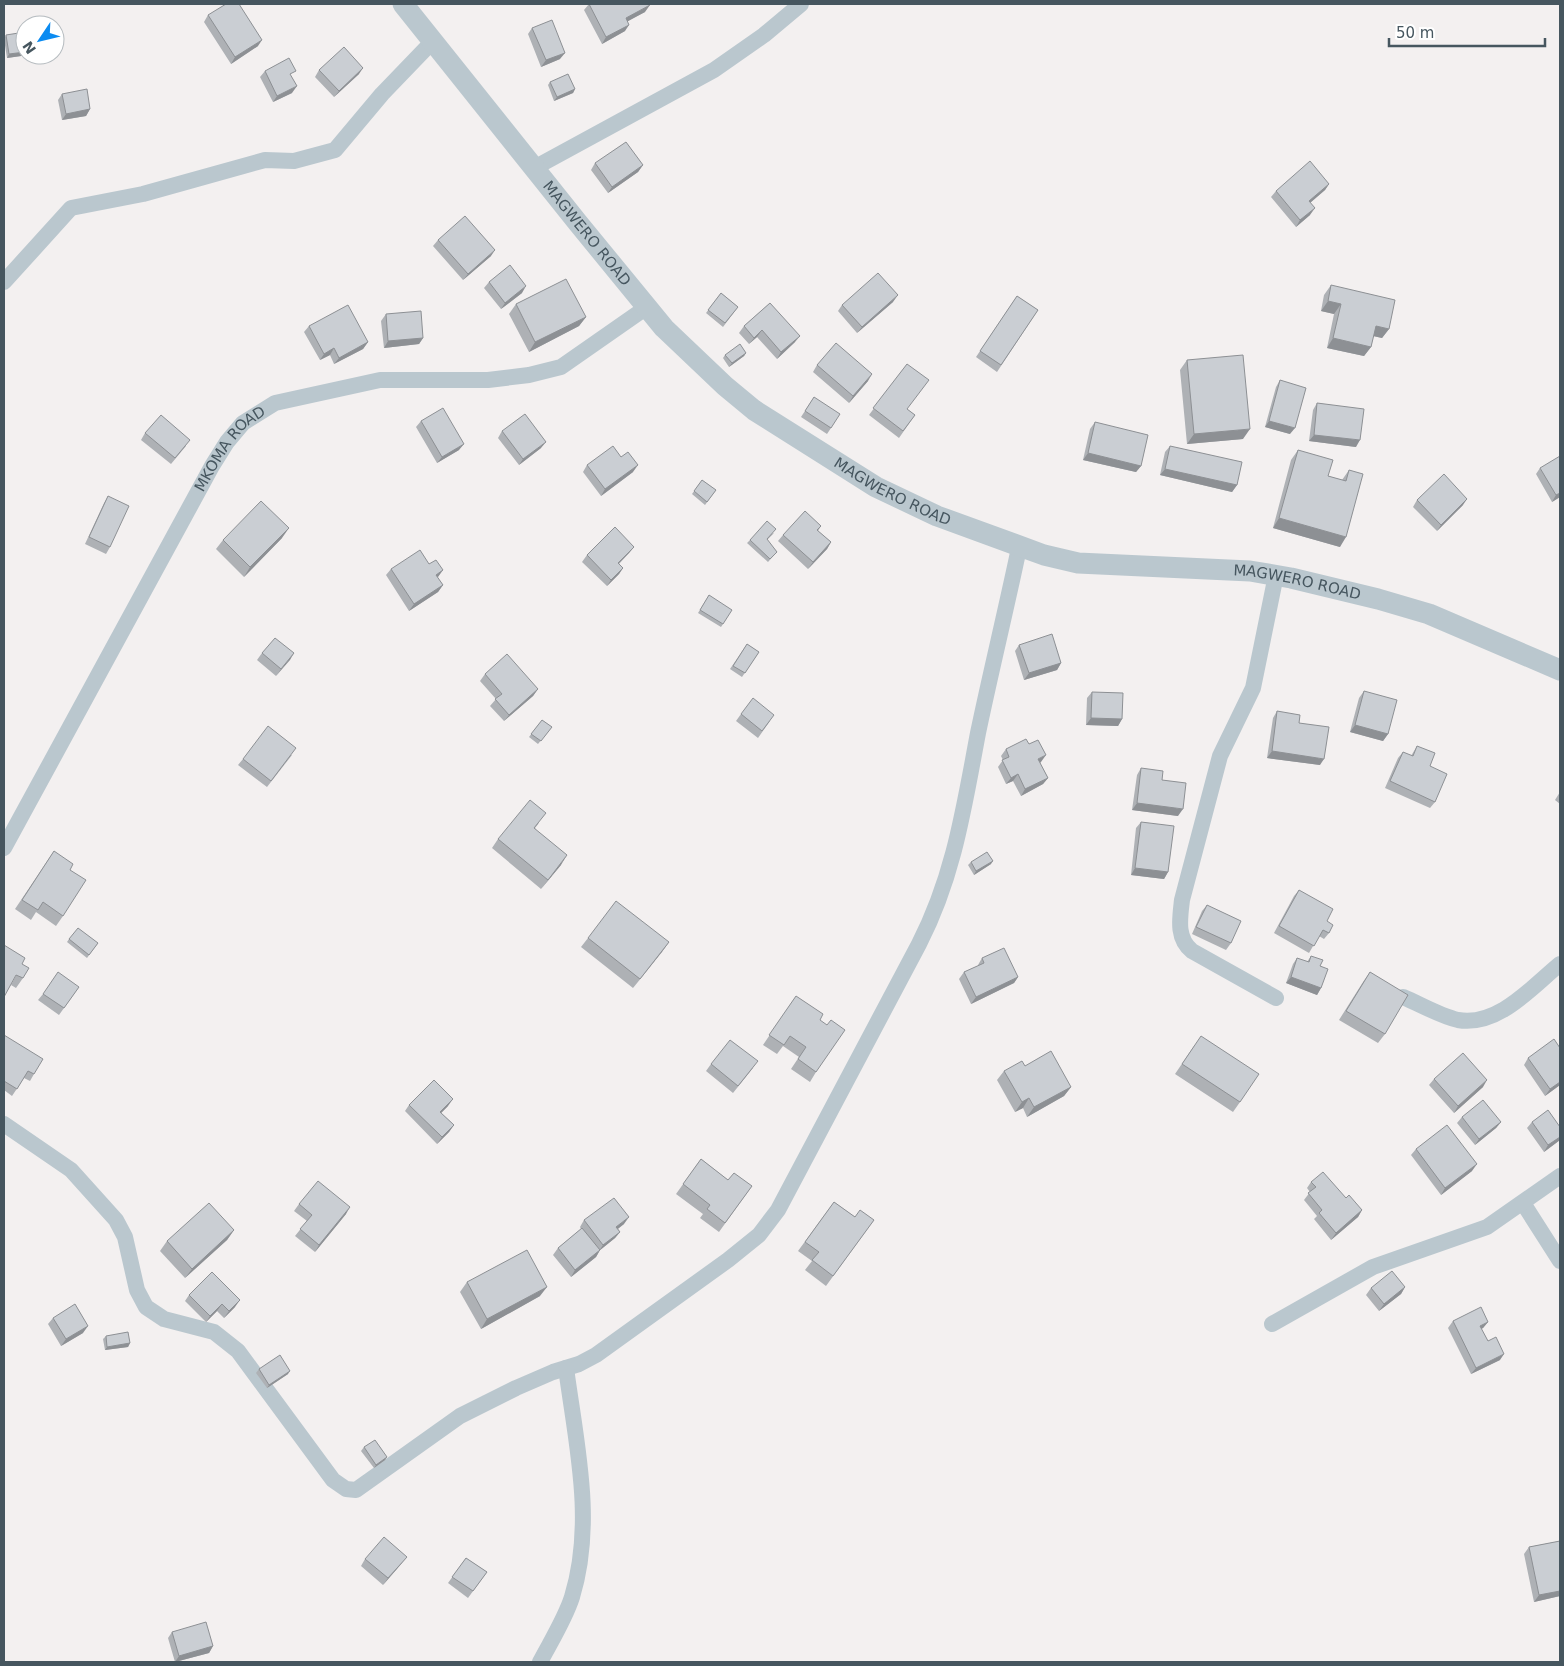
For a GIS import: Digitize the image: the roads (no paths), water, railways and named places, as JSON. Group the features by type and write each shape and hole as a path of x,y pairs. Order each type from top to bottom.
{"street":[{"name":"MAGWERO ROAD","path":"403,4 671,335 725,386 754,410 876,486 937,516 1019,548 1078,563 1201,568 1276,575 1378,599 1429,614 1560,670"},
{"path":"534,168 714,70 764,35 801,4"},
{"path":"4,282 71,208 143,194 265,160 294,161 336,150 382,94 433,41"},
{"name":"MKOMA ROAD","path":"4,848 212,466 227,442 243,423 275,402 380,380 488,380 528,376 561,367 648,307"},
{"path":"4,1124 71,1170 116,1220 125,1237 136,1290 146,1306 164,1319 214,1332 238,1351 333,1480 346,1489 356,1490 460,1416 516,1388 596,1355 728,1260 759,1235 778,1210 936,907 958,841 978,733 1019,548"},
{"path":"1276,575 1253,688 1220,756 1182,900 1180,922 1182,938 1192,951 1276,998"},
{"path":"1404,998 1458,1020 1487,1018 1510,1006 1560,964"},
{"path":"1272,1324 1373,1267 1487,1226 1560,1176"},
{"path":"1523,1202 1560,1261"},
{"path":"540,1662 572,1598 583,1551 583,1504 566,1368"}]}
